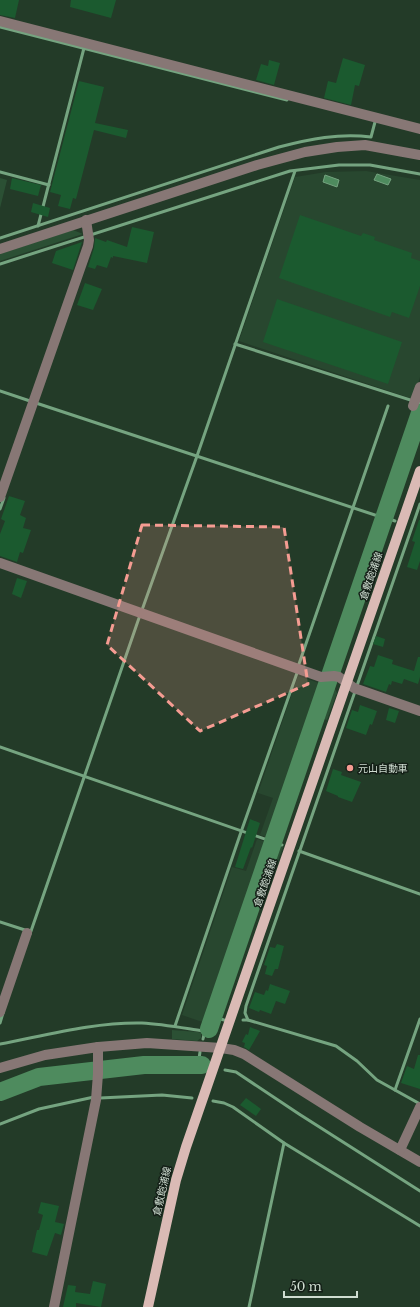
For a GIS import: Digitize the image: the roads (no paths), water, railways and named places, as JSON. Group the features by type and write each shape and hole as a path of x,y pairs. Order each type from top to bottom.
{"main road":[{"name":"倉敷飽浦線","path":"148,1307 176,1180 186,1147 353,687 420,471"}],"street":[{"path":"0,21 420,129"},
{"path":"0,248 257,165 305,152 337,147 365,146 420,155"},
{"path":"0,497 85,253 88,236 86,220"},
{"path":"414,403 420,387"},
{"path":"0,563 317,676 339,677 353,687 420,711"},
{"path":"0,1012 27,933"},
{"path":"0,1068 45,1055 147,1042 234,1050 244,1054 360,1127 420,1162"},
{"path":"54,1307 96,1100 98,1048"},
{"path":"400,1150 420,1108"}],"waterway":[{"path":"0,27 287,100"},
{"path":"38,226 84,48"},
{"path":"0,238 279,147 336,136 371,137 375,122"},
{"path":"0,264 290,171 339,165 370,165 420,174"},
{"path":"142,610 197,456 295,171"},
{"path":"0,172 49,185"},
{"path":"235,344 420,403"},
{"path":"0,391 30,401"},
{"path":"36,403 384,518"},
{"path":"299,664 388,406"},
{"path":"209,1029 420,413"},
{"path":"0,509 4,498"},
{"path":"248,1020 245,1013 246,1006 420,504"},
{"path":"384,517 395,521"},
{"path":"30,934 139,618"},
{"path":"175,1026 297,673"},
{"path":"0,747 282,845"},
{"path":"299,851 420,894"},
{"path":"0,922 28,931"},
{"path":"0,1023 3,1013"},
{"path":"214,1017 224,1020"},
{"path":"395,1090 420,1019"},
{"path":"243,1020 248,1020 336,1046 357,1061 377,1080 420,1104"},
{"path":"0,1044 88,1027 124,1023 157,1024 203,1031 209,1029"},
{"path":"203,1039 205,1030"},
{"path":"198,1065 200,1052"},
{"path":"0,1092 39,1077 144,1065 202,1065"},
{"path":"225,1070 236,1072 420,1191"},
{"path":"100,1098 162,1095 192,1098"},
{"path":"0,1124 39,1109 94,1097"},
{"path":"213,1101 224,1103 233,1107 284,1143 420,1226"},
{"path":"249,1307 284,1143"}],"place":[{"name":"元山自動車","path":"350,768"}]}
